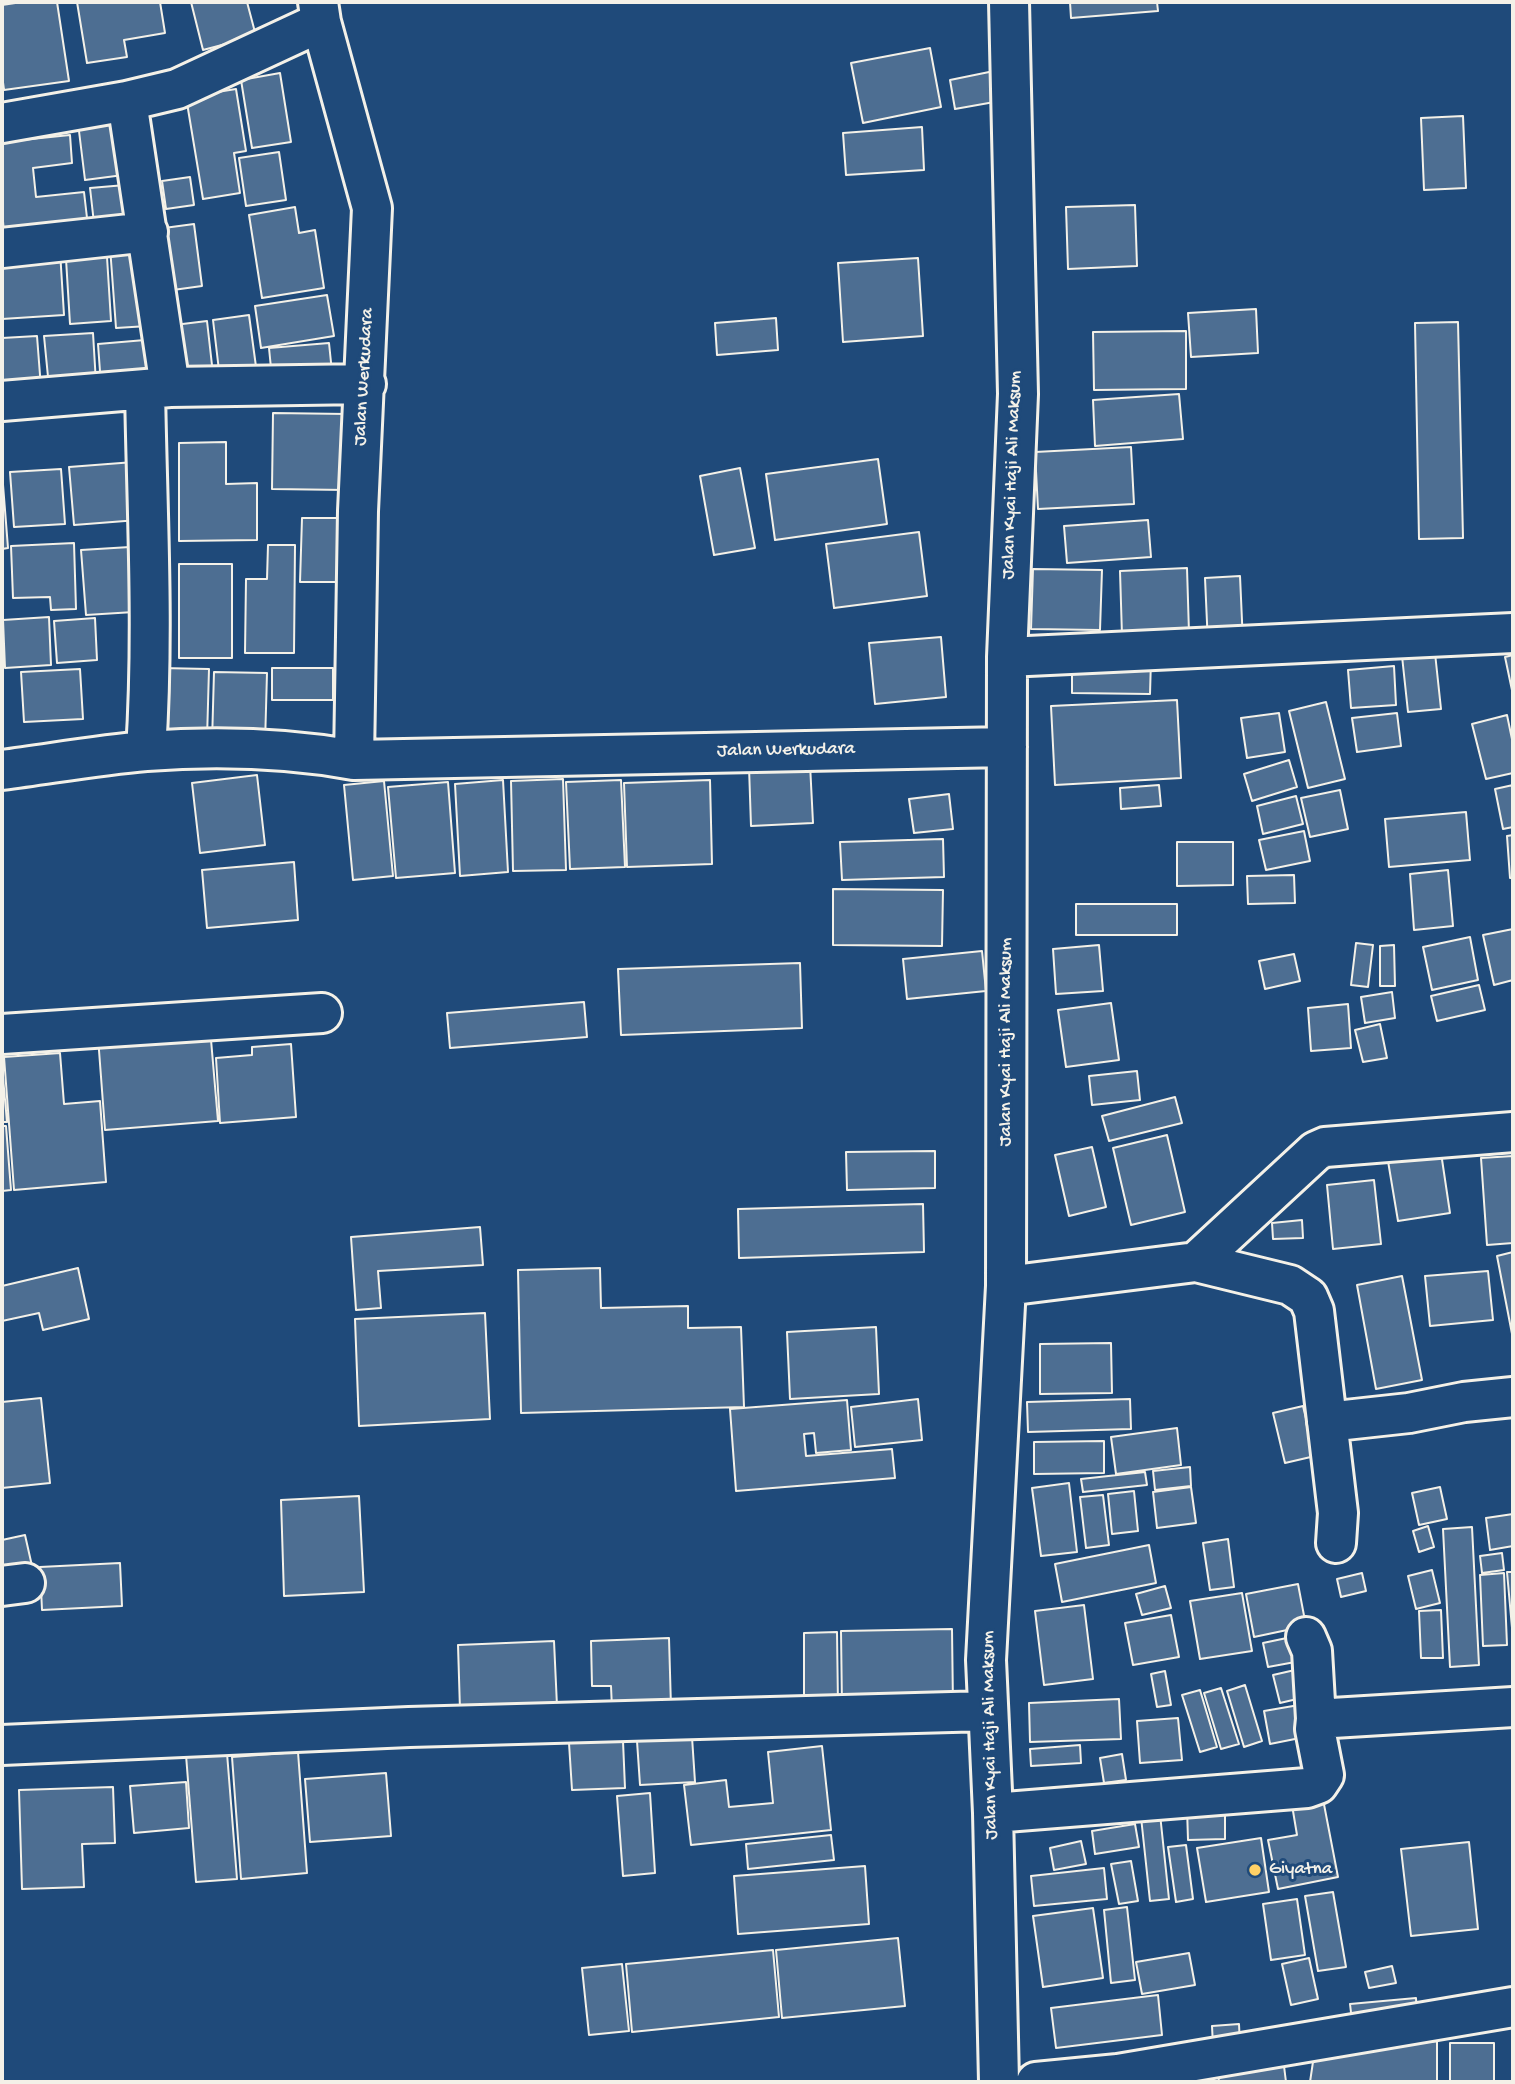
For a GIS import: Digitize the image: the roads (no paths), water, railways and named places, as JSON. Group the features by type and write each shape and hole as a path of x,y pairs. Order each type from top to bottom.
{"street":[{"name":"Jalan Kyai Haji Ali Maksum","path":"999,2082 993,1813 986,1660 1006,1286 1007,657 1018,394 1009,2"},
{"path":"2,123 127,101 177,89 319,12"},
{"name":"Jalan Werkudara","path":"319,12 372,208 366,384 358,511 354,760"},
{"path":"127,101 148,232 157,388 150,564 151,665 146,751"},
{"path":"2,248 148,232"},
{"path":"2,401 157,388 366,384"},
{"path":"1007,657 1513,633"},
{"name":"Jalan Werkudara","path":"2,769 146,751 314,753 354,760 1007,747"},
{"path":"2,1034 322,1013"},
{"path":"1196,1262 1316,1151 1325,1147 1513,1132"},
{"path":"1006,1286 1196,1262 1290,1285 1308,1297 1314,1311 1338,1513 1336,1543"},
{"path":"1327,1422 1513,1397"},
{"path":"993,1813 1307,1788 1318,1784 1324,1775 1315,1730 1312,1651 1306,1637"},
{"path":"1316,1718 1513,1707"},
{"path":"2,1745 408,1727 988,1711"},
{"path":"1036,2082 1118,2074 1513,2007"}],"place":[{"name":"Giyatna","path":"1255,1870"}]}
